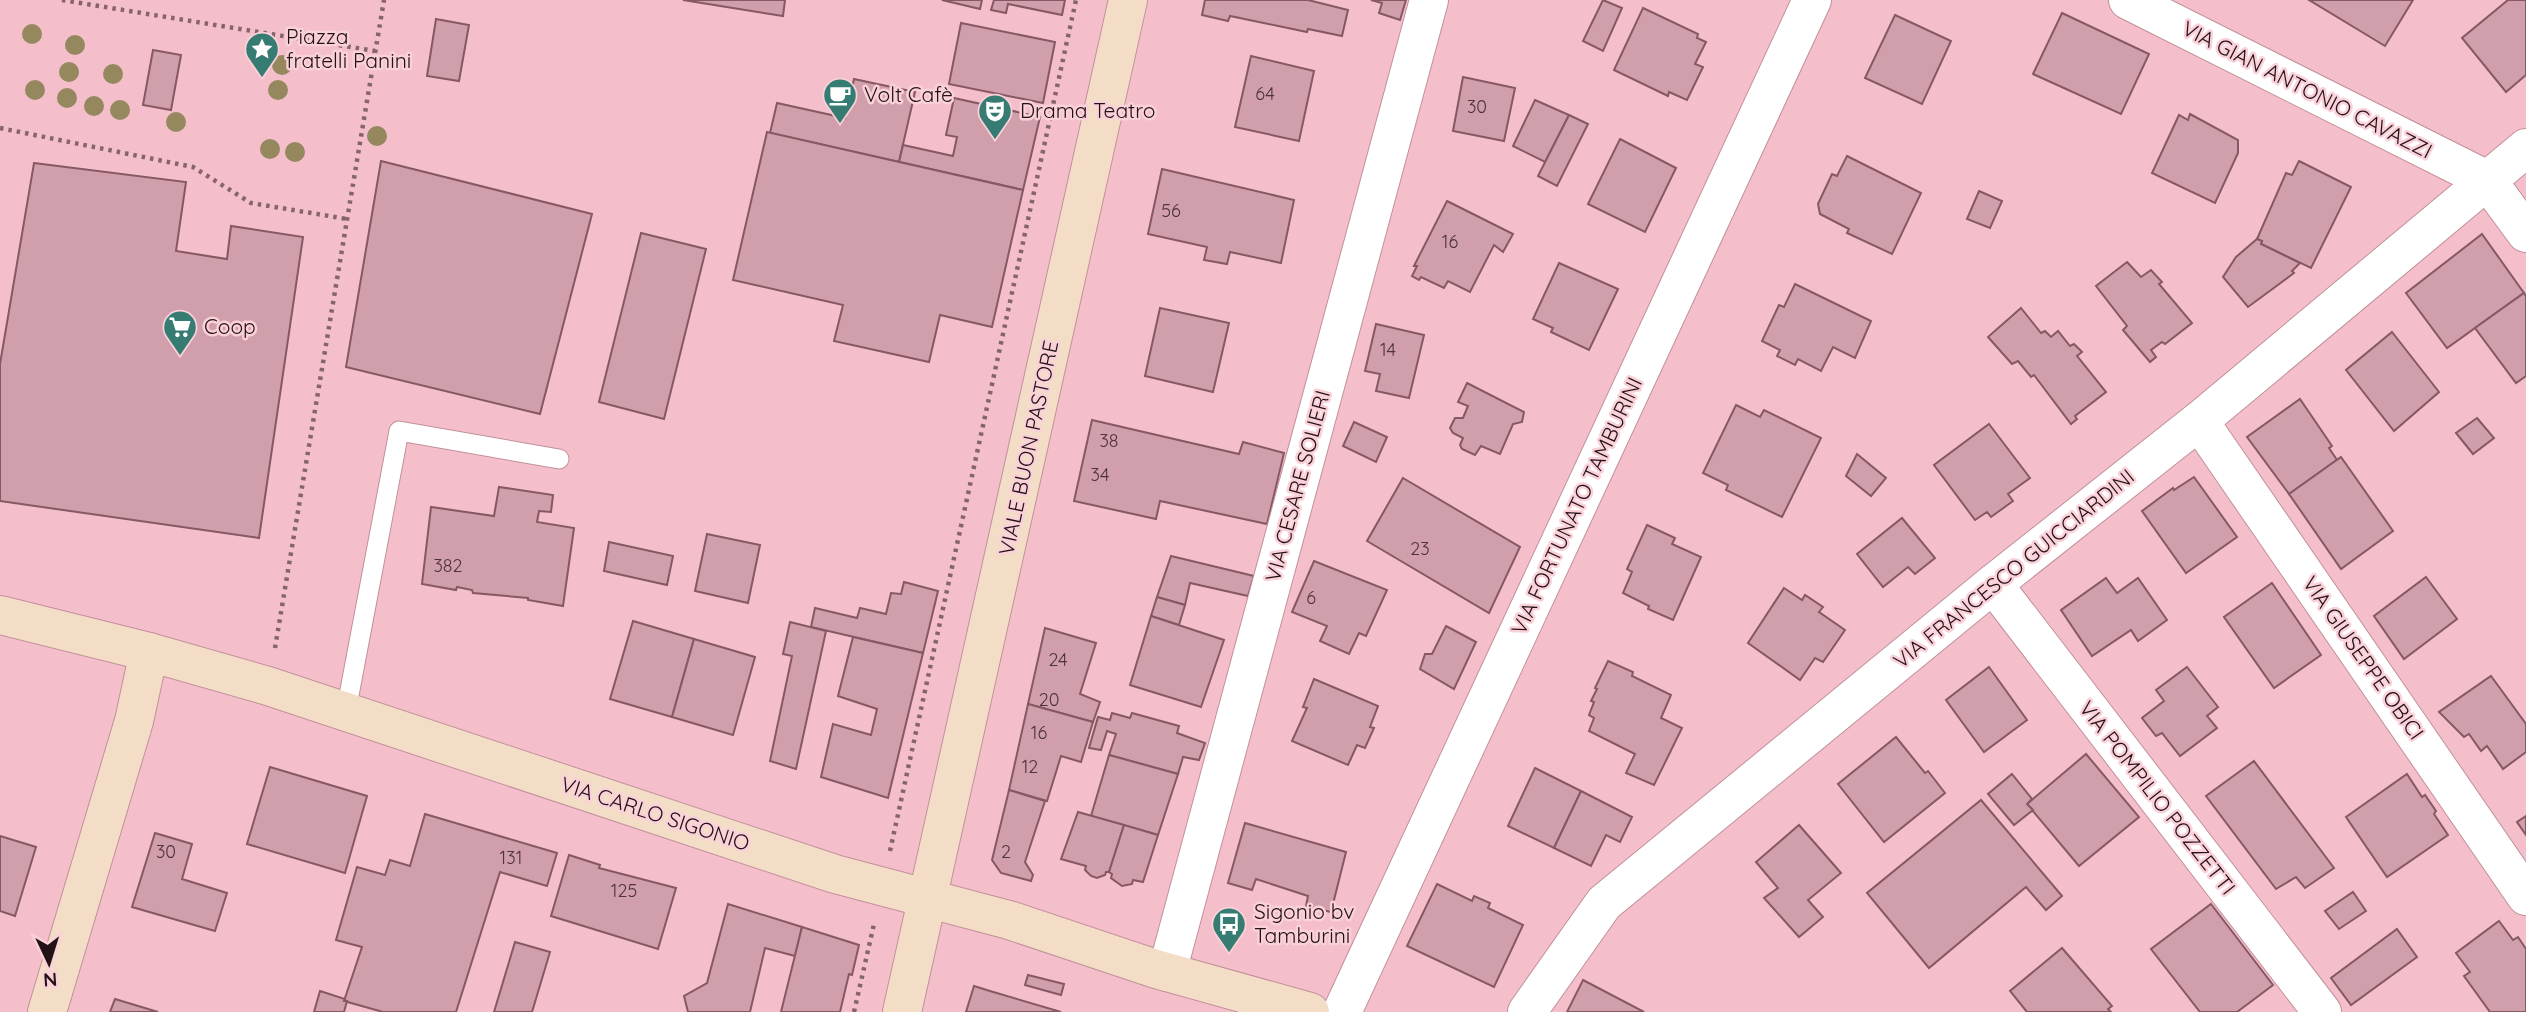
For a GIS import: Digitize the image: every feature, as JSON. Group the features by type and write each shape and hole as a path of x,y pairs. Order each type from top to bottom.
{"street":[{"name":"VIALE BUON PASTORE","path":"902,1012 1128,0"},
{"name":"VIA CESARE SOLIERI","path":"1167,972 1429,0"},
{"name":"VIA FORTUNATO TAMBURINI","path":"1342,1012 1812,0"},
{"name":"VIA GIAN ANTONIO CAVAZZI","path":"2128,0 2487,180"},
{"name":"VIA FRANCESCO GUICCIARDINI","path":"1527,1012 1604,903 1993,584 2199,421 2526,148"},
{"path":"2487,180 2526,233"},
{"name":"VIA GIUSEPPE OBICI","path":"2199,421 2526,896"},
{"name":"VIA POMPILIO POZZETTI","path":"1993,584 2322,1012"},
{"name":"VIA CARLO SIGONIO","path":"0,615 149,652 268,686 835,874 1009,920 1167,972 1310,1012"},
{"path":"47,1012 134,721 149,652"}],"lane":[{"path":"346,711 400,432 559,459"}],"path":[{"path":"62,0 376,51"},
{"path":"268,686 384,0"},
{"path":"854,1012 1076,0"},
{"path":"0,128 193,167 251,203 347,219"}],"building":[{"path":"683,0 785,0 783,16"},
{"path":"942,0 982,0 980,9"},
{"path":"994,0 1065,0 1062,15 1008,4 1006,13 991,10"},
{"path":"1205,0 1308,0 1348,10 1342,36 1308,29 1307,32 1230,16 1228,21 1202,15"},
{"path":"1371,0 1406,0 1400,20 1379,13 1382,3"},
{"path":"1603,0 1622,8 1603,51 1583,41"},
{"path":"2309,0 2413,0 2385,46"},
{"path":"2508,0 2526,0 2526,75 2506,92 2462,38"},
{"path":"1643,8 1698,34 1697,38 1706,42 1695,64 1703,67 1687,100 1669,92 1668,96 1614,70"},
{"path":"2062,13 2149,54 2121,114 2033,74"},
{"path":"1895,15 1951,41 1922,104 1865,78"},
{"path":"436,19 469,25 459,81 427,76"},
{"path":"961,23 1055,42 1043,103 949,84"},
{"path":"153,50 181,55 171,110 143,105"},
{"path":"1251,56 1314,71 1299,141 1235,127"},
{"path":"1463,77 1515,88 1504,141 1453,131"},
{"name":"Volt Cafè","path":"854,79 915,92 899,162 770,133 777,103 845,118"},
{"name":"Drama Teatro","path":"954,98 1040,117 1023,190 899,162 903,145 953,156 957,137 946,135"},
{"path":"1535,100 1569,115 1545,162 1513,146"},
{"path":"2190,114 2238,140 2238,153 2215,203 2152,173 2179,115 2188,120"},
{"path":"1569,115 1588,124 1557,186 1538,176"},
{"path":"767,132 1023,190 992,327 940,315 929,362 834,341 843,305 733,280"},
{"path":"1620,139 1676,168 1645,232 1588,204"},
{"path":"1847,156 1921,193 1892,254 1847,233 1849,229 1820,214 1818,204 1832,174 1837,176"},
{"path":"381,161 592,214 540,414 346,367"},
{"path":"2299,161 2351,187 2311,268 2261,244 2262,241 2257,239 2286,173 2292,175"},
{"path":"34,163 186,182 176,251 227,259 231,226 303,237 259,538 0,501 0,364"},
{"path":"1162,169 1294,200 1281,263 1230,252 1227,264 1204,260 1207,247 1148,234"},
{"path":"1979,191 2002,201 1990,228 1967,219"},
{"path":"1447,201 1513,234 1503,252 1494,245 1470,292 1448,281 1444,288 1421,277 1419,280 1412,276 1417,266 1414,266"},
{"path":"641,233 706,249 664,419 599,402"},
{"path":"2482,234 2524,293 2447,348 2406,293"},
{"path":"2257,239 2262,241 2261,244 2300,263 2292,271 2294,273 2248,307 2223,277 2236,257"},
{"path":"2127,262 2141,277 2151,270 2162,282 2159,284 2192,323 2165,344 2162,342 2151,350 2156,357 2150,362 2123,330 2127,326 2096,286"},
{"path":"1559,263 1618,289 1589,350 1551,332 1553,328 1533,319"},
{"path":"1795,284 1871,321 1855,358 1833,347 1821,371 1798,359 1795,365 1777,356 1780,350 1762,341 1779,305 1784,307"},
{"path":"2524,293 2526,376 2516,383 2475,328"},
{"path":"1160,308 1229,323 1213,392 1145,376"},
{"path":"2021,308 2041,333 2045,331 2051,337 2058,331 2070,346 2074,344 2082,352 2077,356 2106,392 2075,416 2077,419 2071,424 2034,375 2031,377 2018,361 2012,364 1988,337"},
{"path":"1376,324 1424,335 1409,398 1376,391 1380,374 1365,371"},
{"path":"2392,332 2439,392 2394,431 2346,370"},
{"path":"1467,383 1524,412 1522,422 1513,424 1500,454 1481,446 1475,455 1462,449 1460,445 1463,438 1453,433 1450,428 1455,418 1463,418 1468,406 1458,402"},
{"path":"2300,399 2332,446 2329,448 2337,460 2289,494 2247,437"},
{"path":"1736,405 1760,417 1764,410 1821,438 1782,517 1726,490 1728,485 1703,473"},
{"path":"2477,418 2494,438 2473,454 2456,433"},
{"path":"1092,420 1239,454 1243,442 1284,453 1267,524 1160,501 1156,519 1074,501"},
{"path":"1354,422 1387,437 1376,462 1343,446"},
{"path":"1989,424 2030,478 2008,494 2013,501 1991,517 1987,512 1975,520 1934,465"},
{"path":"1857,454 1886,478 1871,496 1846,476"},
{"path":"2341,457 2393,531 2341,569 2289,494"},
{"path":"2194,477 2237,537 2186,573 2142,511 2173,488 2174,490"},
{"path":"1403,478 1520,547 1489,613 1367,541"},
{"path":"499,487 553,495 551,512 539,511 537,522 574,528 563,606 528,598 473,593 472,590 457,587 456,590 422,584 431,507 494,516"},
{"path":"1902,518 1935,558 1915,574 1908,567 1883,587 1857,554"},
{"path":"1647,525 1675,538 1672,544 1701,557 1673,620 1648,609 1649,606 1623,593 1632,572 1627,569"},
{"path":"707,534 760,545 748,603 695,591"},
{"path":"609,542 673,556 667,585 604,571"},
{"path":"1171,556 1254,576 1248,596 1190,583 1185,605 1157,597"},
{"path":"1314,561 1387,590 1366,636 1359,633 1349,654 1320,641 1327,626 1292,612"},
{"path":"2426,577 2457,619 2404,659 2374,616"},
{"path":"2106,578 2117,593 2138,578 2167,620 2138,641 2131,630 2092,656 2061,610"},
{"path":"904,582 938,591 923,653 811,627 815,608 857,618 860,608 886,614 891,593 901,594"},
{"path":"2272,583 2321,655 2274,688 2224,617"},
{"path":"1784,588 1802,600 1805,595 1823,607 1819,612 1845,630 1823,662 1815,658 1800,680 1748,643"},
{"path":"1157,597 1185,605 1179,625 1151,616"},
{"path":"1151,616 1224,640 1201,707 1130,685"},
{"path":"633,621 694,639 672,717 610,699"},
{"path":"790,622 826,631 796,769 770,761 792,656 783,654"},
{"path":"1446,626 1476,642 1454,689 1420,669 1425,654 1432,654"},
{"path":"1045,628 1096,643 1080,694 1100,702 1093,722 1028,704"},
{"path":"853,637 923,653 888,798 821,777 833,724 871,735 877,709 838,696"},
{"path":"694,639 755,657 733,735 672,717"},
{"path":"1608,661 1633,672 1632,676 1671,695 1661,718 1682,728 1654,785 1626,773 1635,754 1589,731 1594,718 1589,715 1594,702 1591,701"},
{"path":"1989,667 2027,720 1984,752 1946,700"},
{"path":"2187,667 2218,707 2207,716 2217,728 2180,756 2162,733 2156,736 2142,718 2164,701 2156,690"},
{"path":"2491,676 2526,724 2526,752 2503,769 2487,746 2481,751 2469,734 2464,737 2439,712"},
{"path":"1314,679 1378,706 1370,727 1374,728 1365,748 1357,745 1348,765 1292,741 1307,708 1303,707"},
{"path":"1028,704 1093,722 1081,762 1061,756 1047,801 1009,790"},
{"path":"1112,713 1130,718 1132,713 1179,726 1177,733 1205,743 1199,760 1183,757 1178,774 1109,755 1116,734 1107,731 1101,750 1089,748 1098,717 1110,720"},
{"path":"1896,737 1945,793 1884,842 1838,784"},
{"path":"2086,754 2139,817 2079,866 2027,804"},
{"path":"1109,755 1178,774 1158,835 1091,816"},
{"path":"2254,761 2334,868 2305,888 2296,877 2276,889 2206,796"},
{"path":"270,767 367,796 345,873 247,844"},
{"path":"1535,768 1581,791 1554,848 1508,826"},
{"path":"2012,774 2032,799 2027,804 2033,810 2014,825 1988,794"},
{"path":"2407,774 2422,797 2425,795 2436,811 2434,814 2448,835 2387,877 2346,817"},
{"path":"1009,790 1045,801 1025,862 1033,875 1031,881 1001,873 992,860"},
{"path":"1581,791 1632,817 1620,842 1606,835 1591,866 1554,848"},
{"path":"1981,800 2062,896 2046,910 2026,887 1929,968 1867,893"},
{"path":"1078,812 1124,825 1109,872 1097,878 1085,870 1086,866 1061,859"},
{"path":"425,814 557,853 547,886 500,872 456,1012 383,1012 344,1001 362,947 336,940 357,867 385,875 390,860 410,866"},
{"path":"2526,816 2526,835 2517,822"},
{"path":"1245,823 1346,852 1331,912 1306,906 1308,896 1256,879 1252,890 1228,883"},
{"path":"1124,825 1158,835 1143,882 1133,880 1132,884 1122,886 1111,878 1112,874 1109,872"},
{"path":"1799,825 1841,873 1808,900 1823,917 1799,937 1764,898 1778,888 1756,862"},
{"path":"155,833 192,844 182,879 227,893 215,931 132,907"},
{"path":"0,836 36,847 15,916 0,911"},
{"path":"569,855 600,865 599,868 676,888 658,949 551,916"},
{"path":"1437,884 1472,901 1474,896 1490,903 1488,908 1523,925 1494,987 1407,946"},
{"path":"2353,892 2366,911 2339,929 2325,911"},
{"path":"728,904 802,927 795,956 765,948 750,1012 688,1012 684,996 707,983"},
{"path":"2211,904 2273,985 2237,1012 2200,1012 2151,949"},
{"path":"2499,921 2513,940 2518,937 2526,949 2526,1012 2490,1012 2464,976 2470,972 2456,953"},
{"path":"802,927 859,945 840,1012 781,1012"},
{"path":"2397,929 2417,957 2351,1005 2331,978"},
{"path":"515,942 550,952 532,1012 494,1012"},
{"path":"2062,948 2112,1006 2108,1009 2111,1012 2027,1012 2010,991"},
{"path":"1028,975 1064,984 1061,995 1025,985"},
{"path":"1583,980 1644,1012 1567,1012"},
{"path":"974,986 990,991 1061,1012 966,1012"},
{"path":"320,991 345,999 344,1001 347,1001 344,1012 314,1012"},
{"path":"115,999 158,1012 110,1012"}],"place":[{"name":"Piazza fratelli Panini","path":"262,79"},
{"name":"Volt Cafè","path":"840,125"},
{"name":"Drama Teatro","path":"995,141"},
{"name":"Coop","path":"180,357"},
{"name":"Sigonio bv Tamburini","path":"1229,954"}]}
